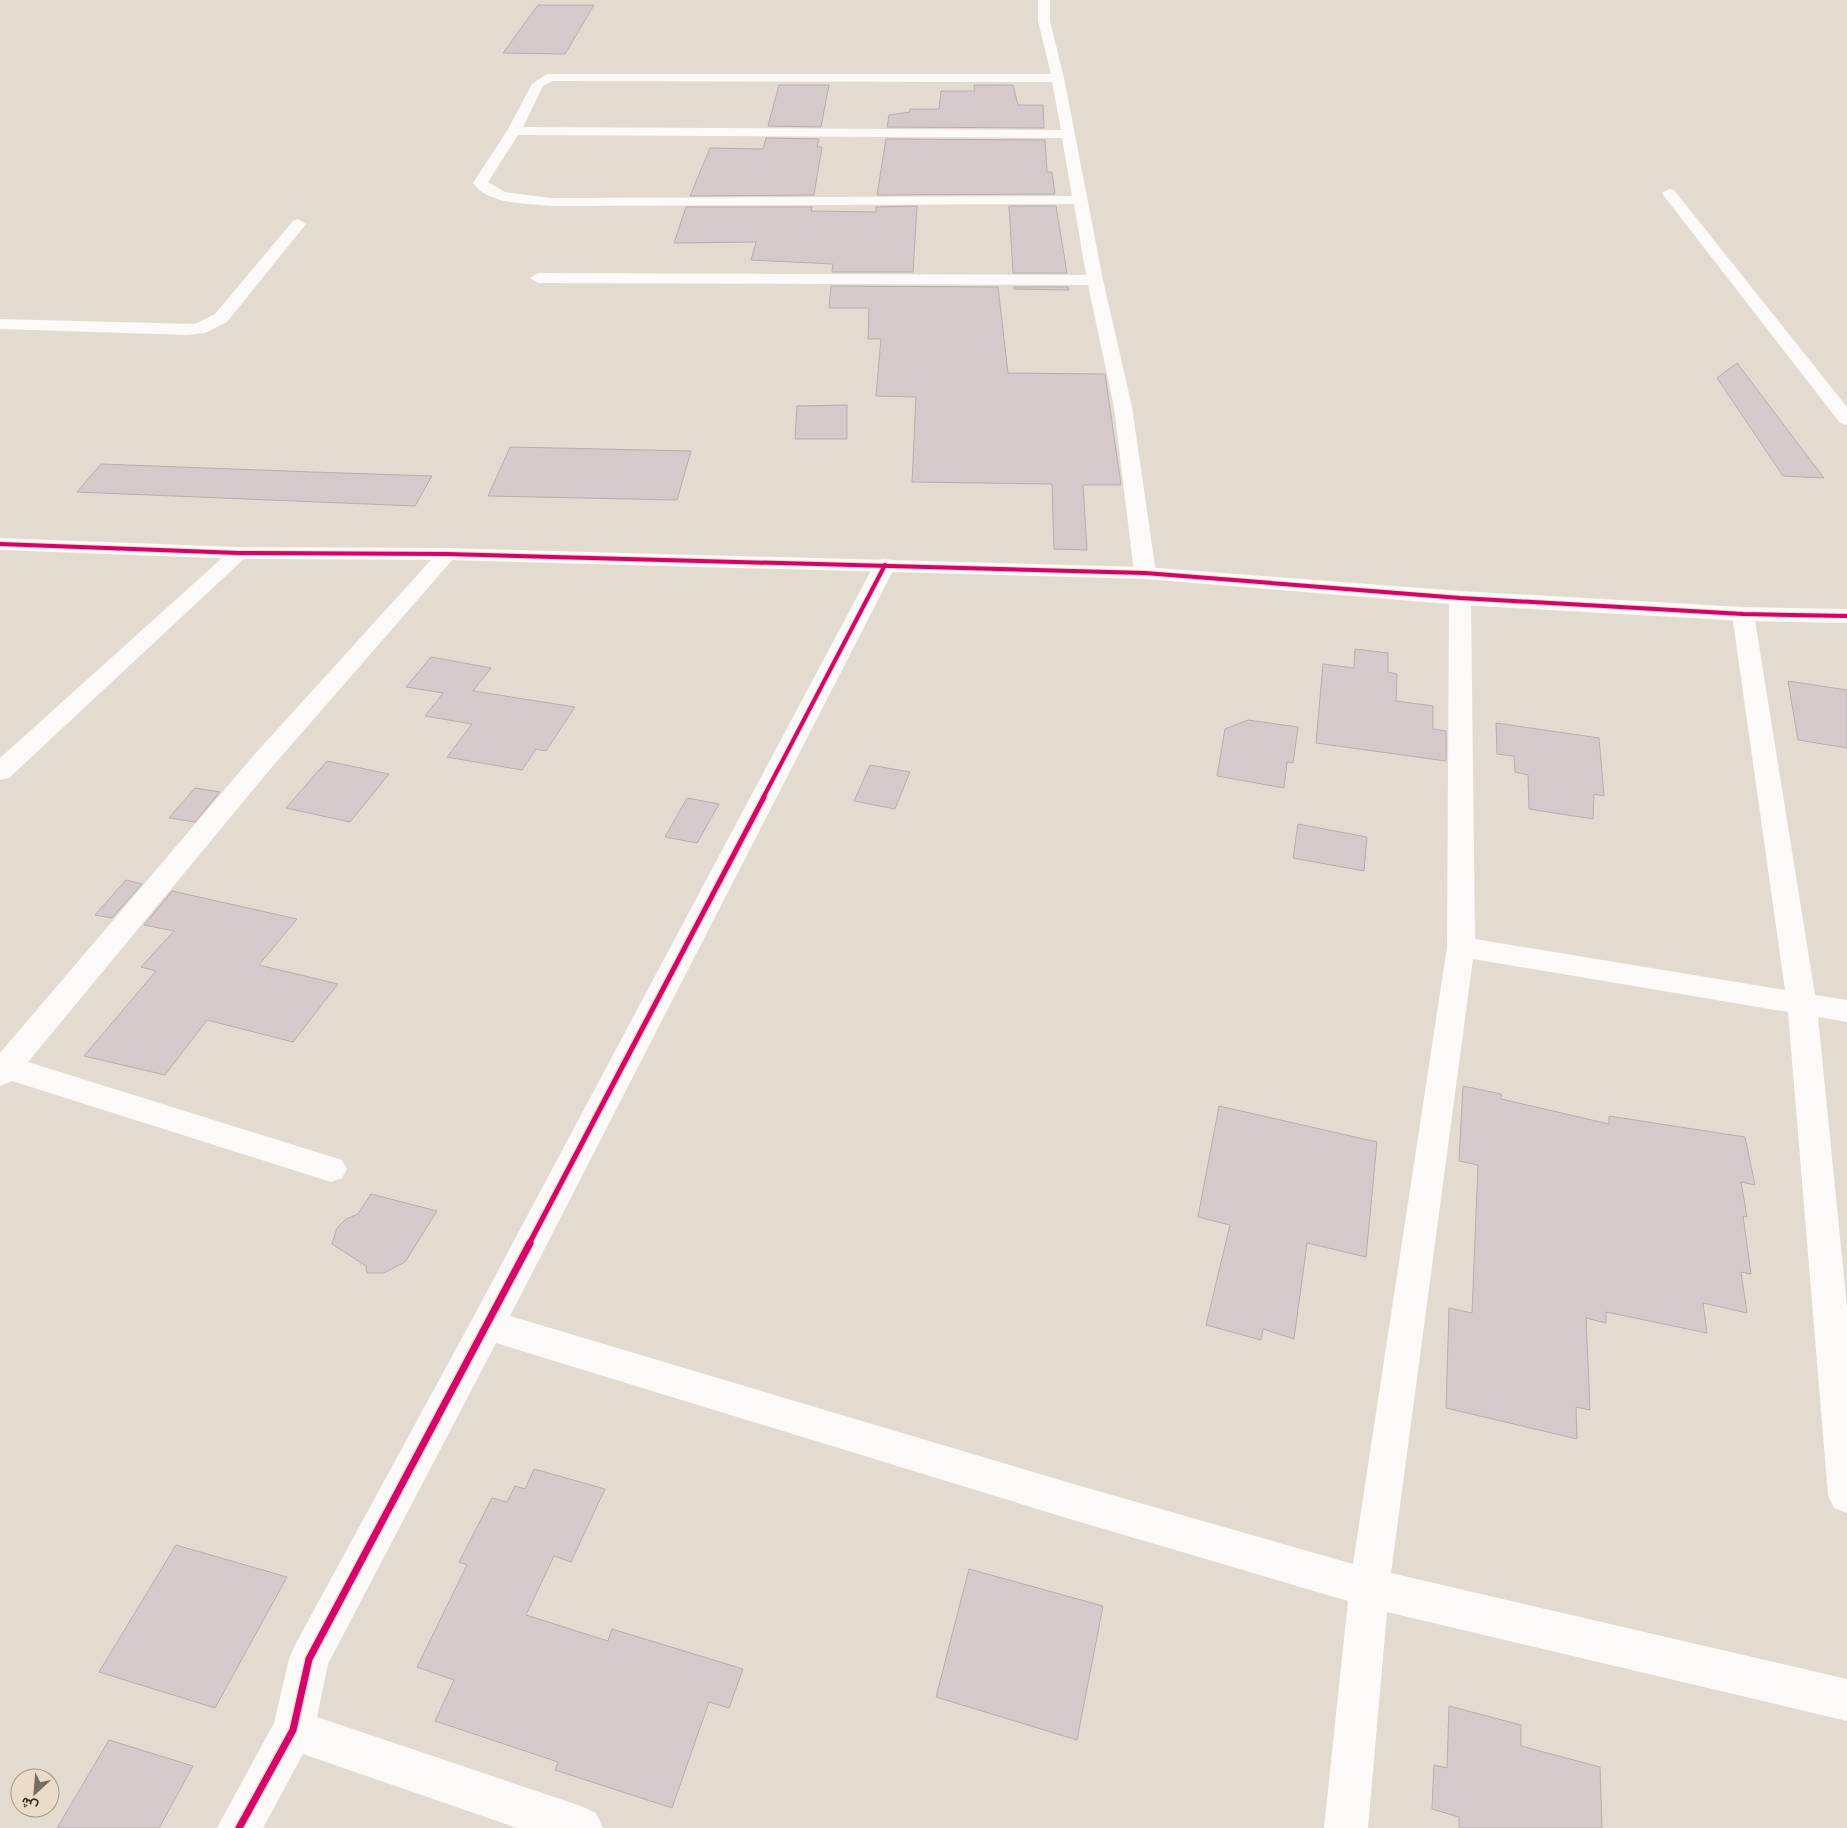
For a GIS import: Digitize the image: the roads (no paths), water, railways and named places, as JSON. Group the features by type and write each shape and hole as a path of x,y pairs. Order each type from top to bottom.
{"street":[{"path":"1044,0 1044,21 1058,78 1095,280 1123,407 1146,572"},
{"path":"1058,78 551,77 538,84 514,131 480,183 485,190 495,194 550,202 1080,200"},
{"path":"514,131 1068,134"},
{"path":"1668,193 1847,419"},
{"path":"0,324 199,329 210,325 225,314 298,224"},
{"path":"538,278 1095,280"},
{"path":"0,544 239,553 447,554 1146,572 1460,598 1743,614 1847,616"},
{"path":"0,772 239,553"},
{"path":"331,1169 2,1069 263,760 447,554"},
{"path":"239,1828 293,1730 309,1659 487,1325 885,565"},
{"path":"1346,1828 1369,1588 1461,946 1460,598"},
{"path":"1743,614 1802,1005 1847,1495"},
{"path":"1461,946 1802,1005 1847,1011"},
{"path":"487,1325 1070,1501 1369,1588 1847,1700"},
{"path":"293,1730 581,1828"}]}
